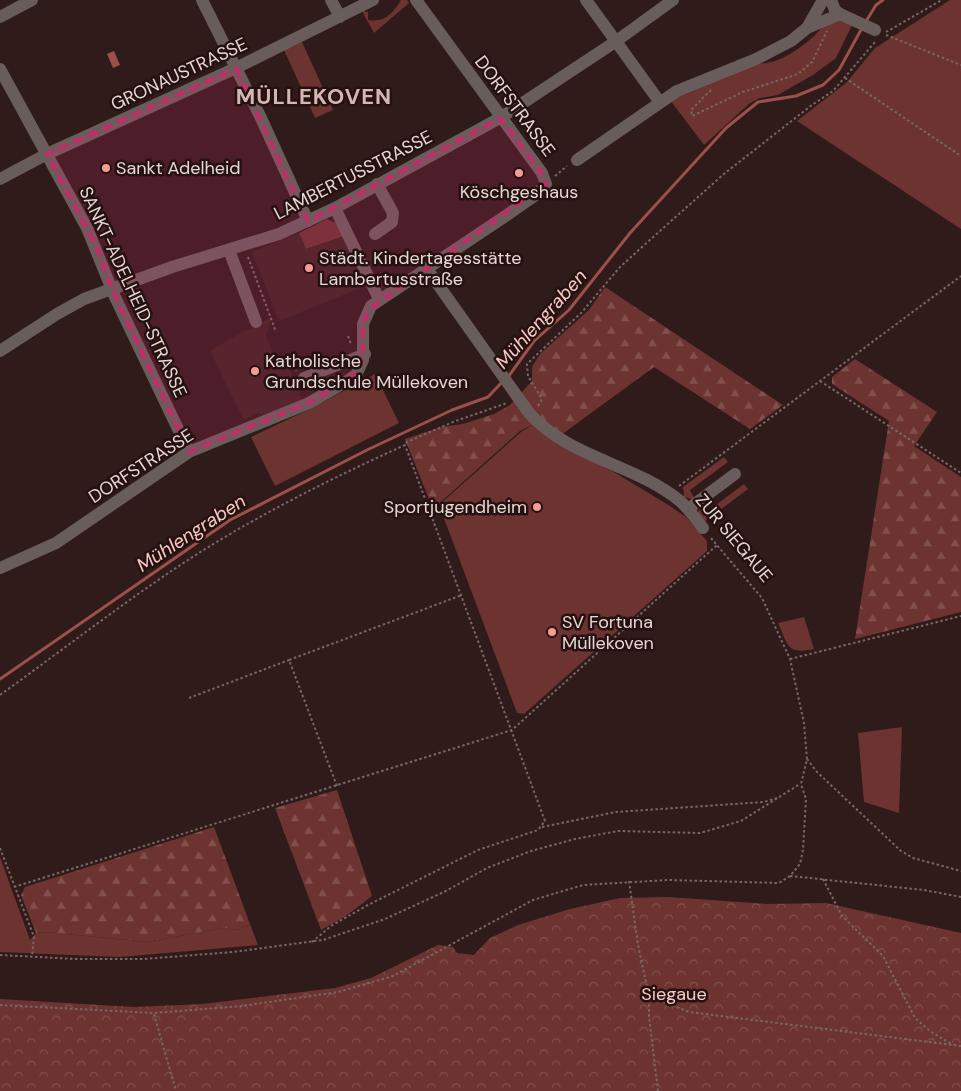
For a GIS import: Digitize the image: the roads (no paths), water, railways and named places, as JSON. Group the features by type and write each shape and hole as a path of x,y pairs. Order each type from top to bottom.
{"street":[{"path":"0,17 32,0"},
{"path":"202,0 308,221"},
{"path":"331,0 340,17"},
{"name":"GRONAUSTRASSE","path":"0,179 47,154 236,68 373,0"},
{"name":"DORFSTRASSE","path":"0,568 56,543 189,452 309,403 356,375 364,354 363,324 369,310 379,299 537,194 546,184 542,173 500,118 416,0"},
{"path":"586,0 660,101"},
{"name":"LAMBERTUSSTRASSE","path":"1,347 84,299 172,267 244,245 308,221 335,208 500,118 615,42 673,0"},
{"path":"807,28 823,0"},
{"path":"831,0 835,10 834,16"},
{"path":"577,160 660,101 694,83 777,49 807,28 834,16 860,22 879,32"},
{"name":"SANKT-ADELHEID-STRASSE","path":"0,69 90,235 189,452"},
{"path":"375,234 392,222 393,213 377,184"},
{"path":"335,208 379,299"},
{"path":"229,250 256,322"},
{"name":"ZUR SIEGAUE","path":"427,268 529,413 552,435 669,493 688,509 702,528"},
{"path":"304,378 364,354"},
{"path":"688,509 735,474"}],"waterway":[{"name":"Mühlengraben","path":"865,23 876,5 883,0"},
{"name":"Mühlengraben","path":"508,377 534,341 569,310 630,233 726,128 758,102 796,96 823,85 839,70 862,28"},
{"name":"Mühlengraben","path":"0,679 230,520 367,450 452,410 488,397 503,381"}],"place":[{"name":"Sankt Adelheid","path":"106,168"},
{"name":"Köschgeshaus","path":"519,173"},
{"name":"Städt. Kindertagesstätte Lambertusstraße","path":"309,268"},
{"name":"Katholische Grundschule Müllekoven","path":"255,371"},
{"name":"Sportjugendheim","path":"537,507"},
{"name":"SV Fortuna Müllekoven","path":"552,632"}],"district":[{"name":"MÜLLEKOVEN","path":"314,96"}],"park label":[{"name":"Siegaue","path":"674,994"}]}
